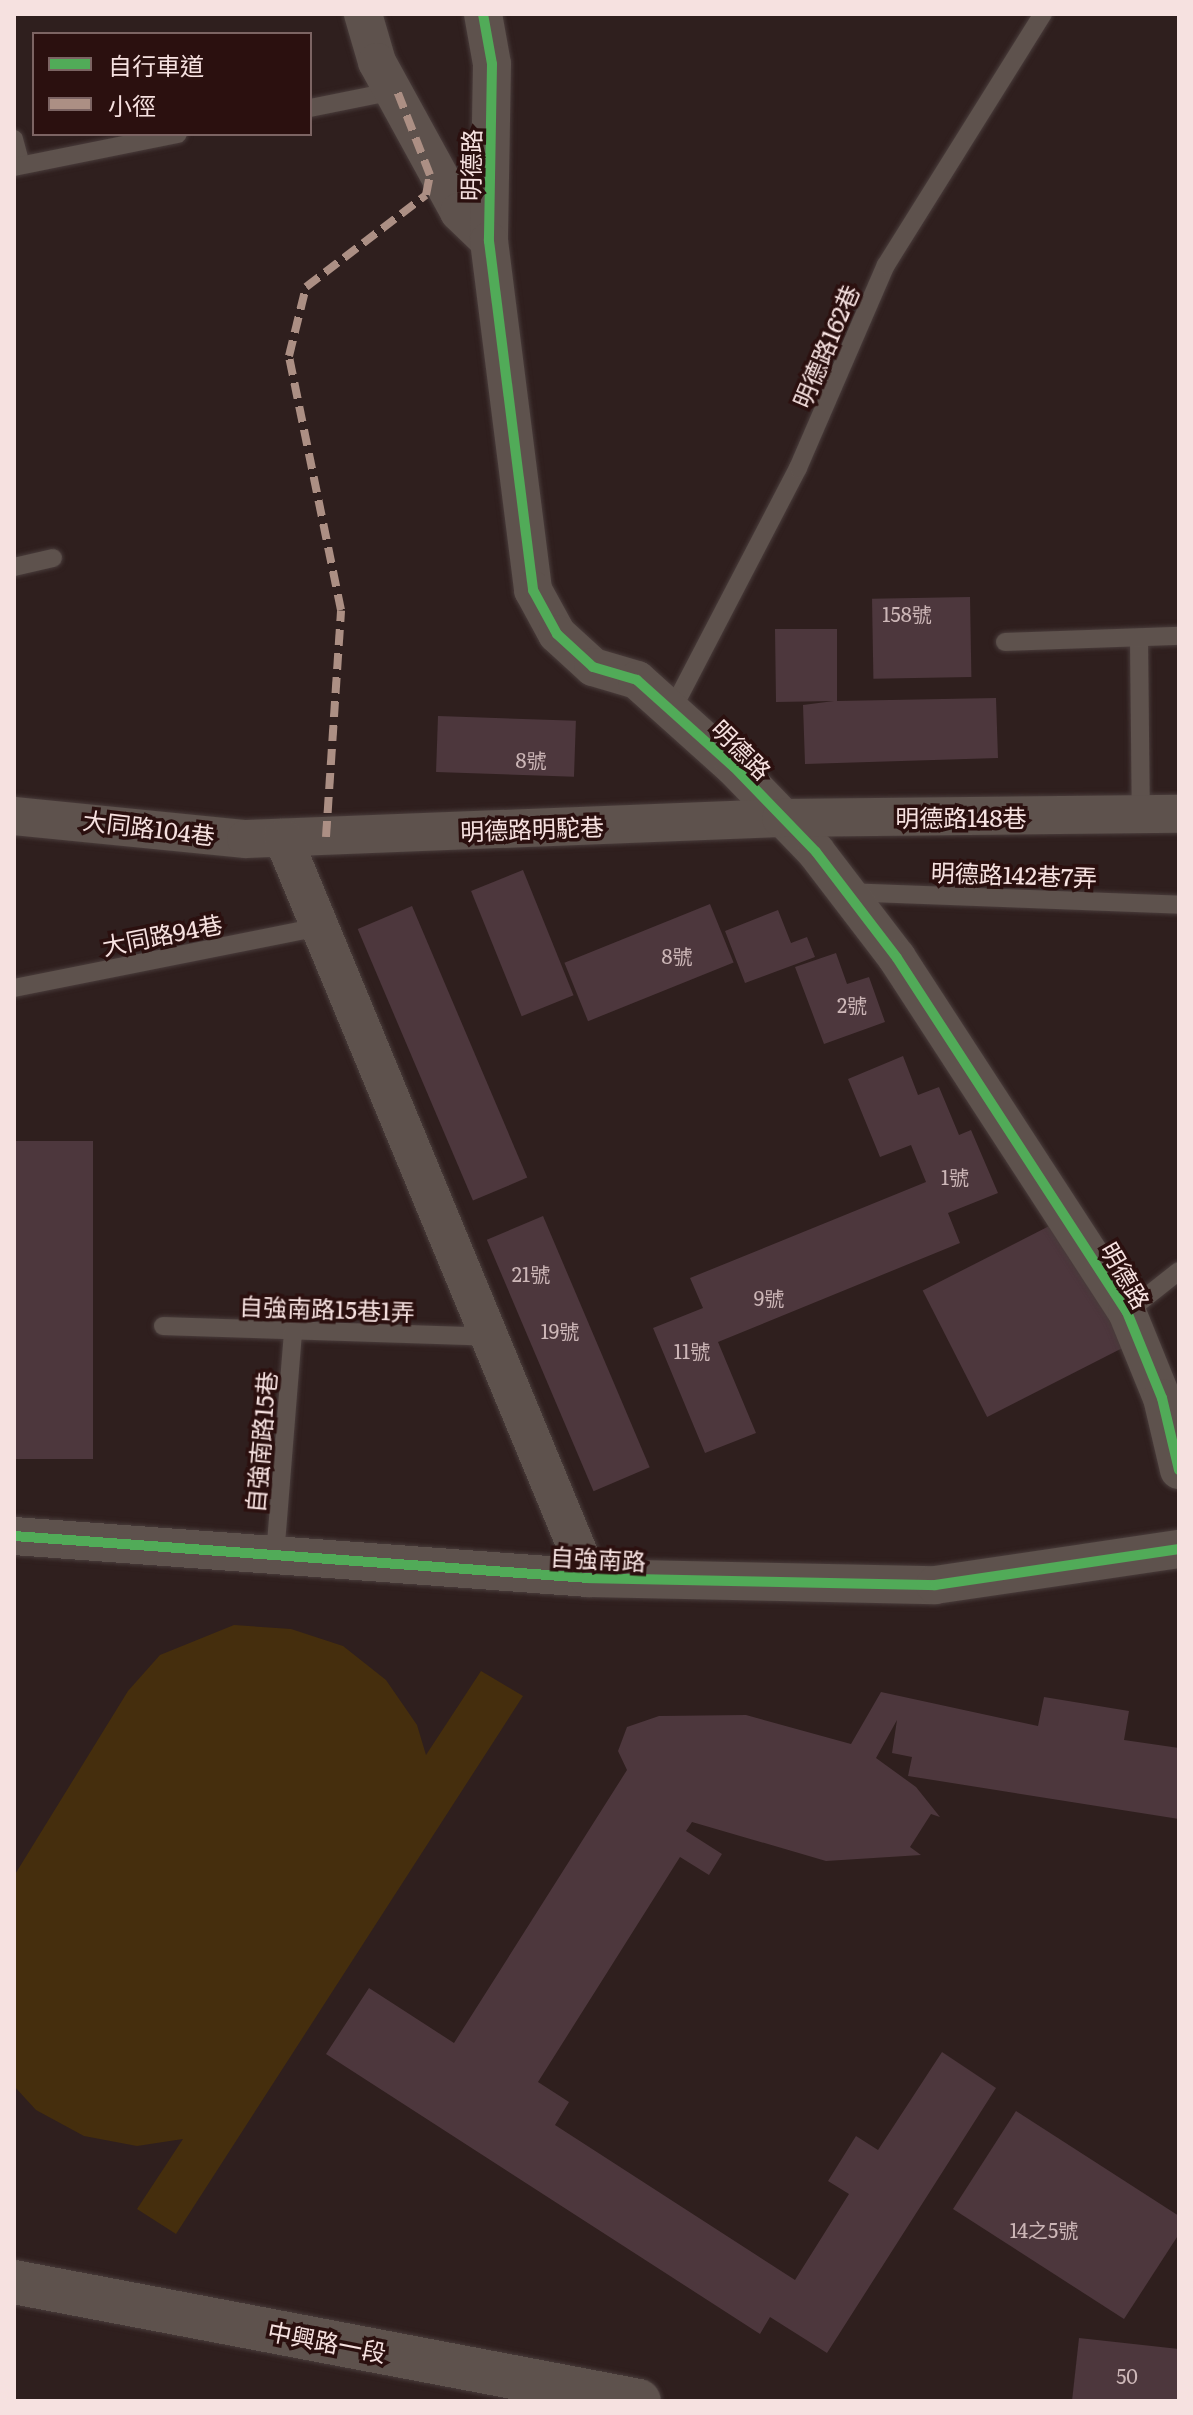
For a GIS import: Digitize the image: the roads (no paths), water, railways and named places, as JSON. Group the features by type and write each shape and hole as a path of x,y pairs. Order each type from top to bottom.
{"street":[{"path":"363,14 377,62 397,91 459,212 489,241"},
{"name":"明德路","path":"483,14 492,64 489,241 533,590 557,634 593,667 637,680 672,710 781,818 847,892 1127,1312 1162,1398 1179,1470"},
{"name":"明德路148巷","path":"781,818 1179,814"},
{"name":"大同路104巷","path":"14,816 283,838"},
{"name":"明德路明駝巷","path":"283,838 781,818"},
{"path":"283,838 589,1578"},
{"name":"自強南路","path":"14,1536 589,1578 935,1585 1179,1549"},
{"name":"中興路一段","path":"14,2282 639,2401"}],"lane":[{"name":"明德路162巷","path":"672,710 798,468 886,265 1043,14"},
{"path":"312,108 397,91"},
{"path":"14,139 17,166 168,136"},
{"path":"14,567 53,558"},
{"path":"1005,642 1179,636"},
{"path":"1139,638 1141,815"},
{"name":"明德路142巷7弄","path":"847,892 1179,905"},
{"name":"大同路94巷","path":"14,988 320,927"},
{"path":"1127,1312 1179,1271"},
{"name":"自強南路15巷1弄","path":"163,1326 489,1337"},
{"name":"自強南路15巷","path":"275,1556 293,1331"}]}
